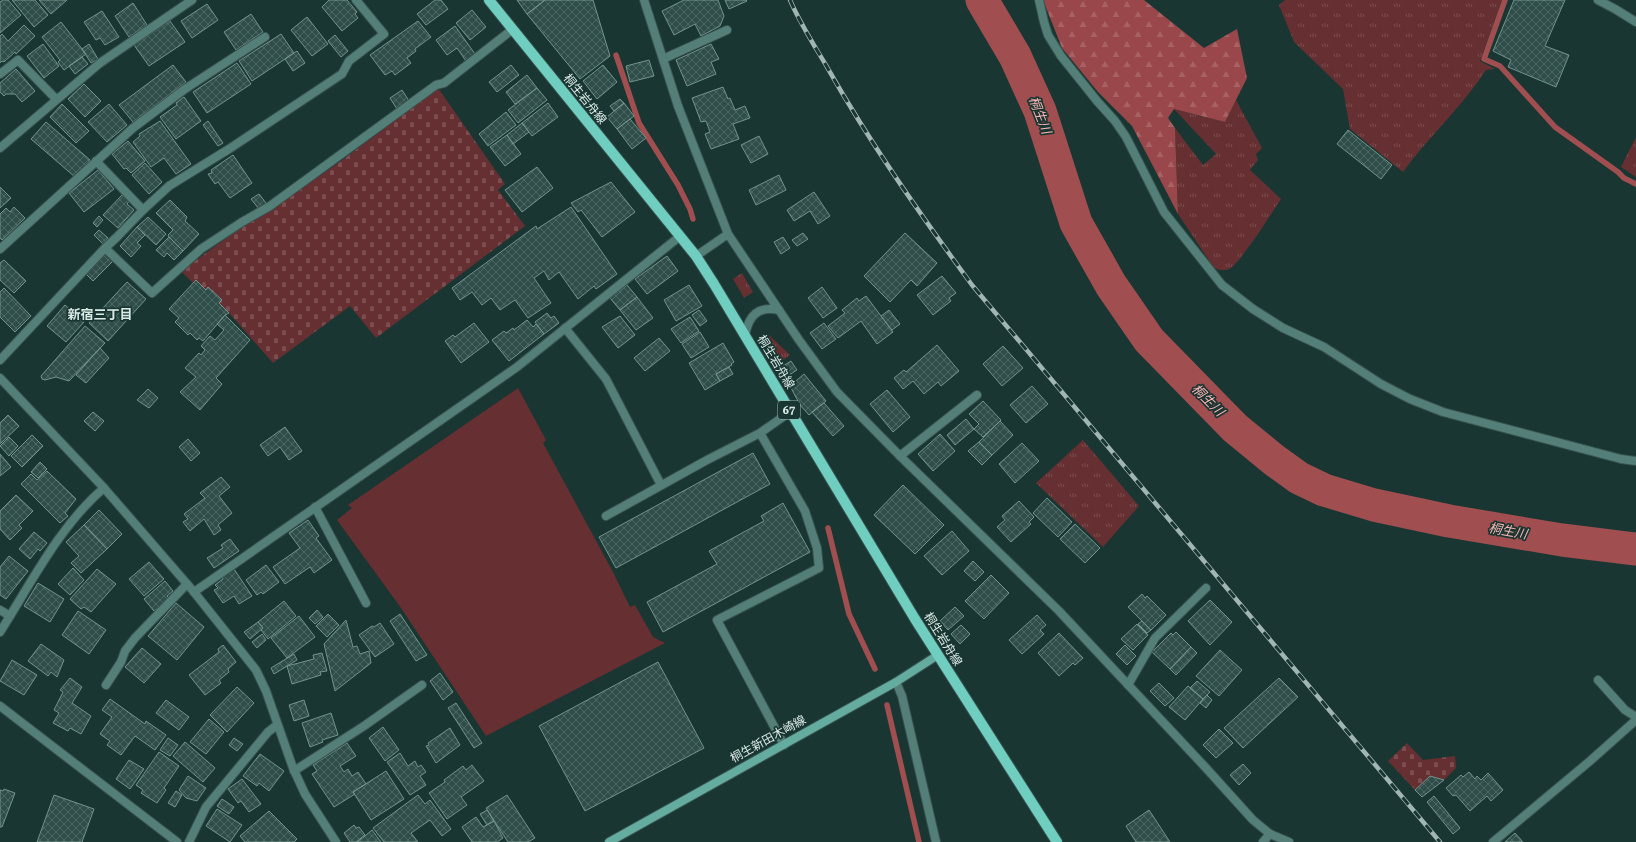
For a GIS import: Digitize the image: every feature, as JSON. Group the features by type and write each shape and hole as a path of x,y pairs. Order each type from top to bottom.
{"main road":[{"name":"桐生岩舟線","path":"489,0 679,237 696,256 938,655 1057,842"},
{"name":"桐生新田木崎線","path":"609,842 896,682 938,655"}],"street":[{"path":"0,148 100,63 192,0"},
{"path":"0,360 105,248 143,210 170,186 342,74 349,61 384,34 356,0"},
{"path":"644,0 678,106 728,234 837,392 900,456 1058,610 1253,820 1270,834 1289,842"},
{"path":"1039,0 1048,35 1061,56 1077,77 1115,121 1126,137 1164,212 1222,285 1253,309 1283,328 1324,347 1381,384 1410,399 1444,412 1621,459 1636,461"},
{"path":"1598,0 1615,8 1636,22"},
{"path":"105,248 152,293 201,249 282,197 436,85 444,83 513,29"},
{"path":"663,59 727,30"},
{"path":"0,250 133,128 185,89 265,37"},
{"path":"0,74 18,60 56,99"},
{"path":"96,161 143,210"},
{"path":"696,256 728,234"},
{"path":"194,592 511,371 679,237"},
{"path":"745,335 747,324 754,314 762,310 779,310"},
{"path":"565,328 606,379 661,485"},
{"path":"0,378 104,488 194,592 256,670 262,680 294,770 308,800 336,842"},
{"path":"900,456 977,395"},
{"path":"606,516 707,460 760,433 790,412"},
{"path":"760,433 805,511 817,548 819,568 716,620 784,745"},
{"path":"0,632 39,568 84,508 104,488"},
{"path":"315,507 366,603"},
{"path":"106,685 135,638 187,584"},
{"path":"1128,685 1155,638 1206,588"},
{"path":"0,610 10,616"},
{"path":"1493,842 1590,761 1636,718 1625,710 1598,680"},
{"path":"896,682 902,696 936,842"},
{"path":"294,770 364,726 422,685"},
{"path":"0,706 177,842"},
{"path":"189,842 206,807 268,732 277,725"},
{"path":"1263,842 1270,834"}],"green space":[{"path":"1043,0 1144,0 1204,48 1237,29 1247,78 1225,122 1174,109 1168,118 1175,128 1178,214 1132,126 1098,92 1062,48"},
{"path":"1285,0 1502,0 1480,61 1495,69 1486,70 1477,84 1403,172 1350,129 1343,89 1294,42 1279,5"},
{"path":"438,88 505,184 498,190 525,226 376,338 350,306 273,363 219,303 222,300 208,287 206,290 196,280 193,283 181,271 243,226 273,208 341,161"},
{"path":"1236,100 1262,148 1256,154 1258,160 1250,170 1281,199 1241,258 1229,269 1222,270 1214,268 1178,214 1175,128 1203,165 1216,154 1174,109 1225,122"},
{"path":"1636,137 1636,177 1621,167"},
{"path":"742,273 753,292 744,298 733,279"},
{"path":"766,335 769,335 790,355 778,364 763,339"},
{"path":"518,388 546,440 543,443 613,572 630,607 635,605 653,637 665,643 486,736 401,608 337,520 352,508 348,505"},
{"path":"1083,440 1139,506 1103,547 1036,483"},
{"path":"1407,743 1423,760 1455,756 1456,768 1444,780 1430,776 1415,790 1388,761"}],"building":[{"path":"3,0 8,0 21,15 0,33 0,2"},
{"path":"12,0 35,0 48,15 34,27"},
{"path":"39,0 67,0 51,14"},
{"path":"329,0 347,0 357,12 355,14 358,18 342,31 322,7"},
{"path":"435,0 441,0 448,9 426,25 417,14"},
{"path":"517,0 545,0 527,14"},
{"path":"545,0 593,0 610,56 580,79 527,14"},
{"path":"684,0 718,0 724,16 720,26 701,36 695,24 674,35 662,11"},
{"path":"725,0 746,0 747,1 729,9"},
{"path":"1514,0 1565,0 1545,46 1569,55 1556,87 1508,67 1511,60 1493,51"},
{"path":"133,3 147,25 129,37 115,16"},
{"path":"207,4 218,20 192,38 181,21"},
{"path":"472,10 486,27 470,40 456,23"},
{"path":"102,11 119,37 105,45 100,38 96,40 84,22"},
{"path":"251,14 263,32 236,50 224,32"},
{"path":"307,17 328,44 312,56 291,30"},
{"path":"170,21 185,42 149,66 134,45"},
{"path":"418,21 431,37 415,49 416,51 407,58 411,63 395,75 392,71 385,75 370,55"},
{"path":"61,22 86,54 64,70 58,62 60,60 42,37"},
{"path":"24,25 35,36 16,54 15,52 4,62 2,61 0,63 0,36 2,34 8,41"},
{"path":"455,26 475,54 466,61 457,48 447,55 436,40"},
{"path":"281,34 294,53 252,81 239,61"},
{"path":"335,35 348,51 341,57 328,41"},
{"path":"43,44 59,66 44,78 27,56"},
{"path":"89,44 98,59 91,63 82,49"},
{"path":"711,44 719,59 711,62 716,74 687,86 676,60"},
{"path":"297,51 305,63 293,71 285,59"},
{"path":"82,57 88,64 75,74 69,66"},
{"path":"649,60 654,76 630,82 626,66"},
{"path":"237,63 251,84 207,113 193,92"},
{"path":"173,65 186,82 133,122 119,105"},
{"path":"511,65 519,75 497,92 489,82"},
{"path":"603,65 617,82 597,99 583,81"},
{"path":"16,69 35,91 22,102 15,94 6,94 4,96 0,92 0,83"},
{"path":"527,75 537,88 515,104 506,92"},
{"path":"84,84 101,101 85,117 68,99"},
{"path":"723,87 735,110 745,106 750,118 733,124 739,139 711,149 705,134 710,132 706,121 701,122 692,98"},
{"path":"537,88 547,100 518,123 508,110"},
{"path":"402,90 409,101 397,109 390,98"},
{"path":"184,97 201,121 176,139 160,117 177,105 176,103"},
{"path":"620,99 624,103 614,111 610,106"},
{"path":"548,103 558,117 532,136 522,123"},
{"path":"624,103 634,116 617,129 607,117"},
{"path":"62,104 89,131 76,143 50,117"},
{"path":"109,104 127,125 107,142 88,122"},
{"path":"506,112 516,125 488,146 479,134"},
{"path":"630,119 646,138 632,149 617,129"},
{"path":"160,121 191,164 176,174 164,158 151,167 133,142 140,136 139,134"},
{"path":"208,121 223,143 218,146 203,125"},
{"path":"46,122 90,160 75,177 31,139"},
{"path":"522,123 529,132 513,144 507,135"},
{"path":"1348,130 1392,165 1381,179 1337,144"},
{"path":"507,135 521,154 505,166 490,147"},
{"path":"759,136 768,154 751,163 741,145"},
{"path":"128,141 145,161 131,173 126,168 124,169 112,154"},
{"path":"233,155 252,183 230,198 218,182 215,184 208,174 212,173 211,170"},
{"path":"145,163 162,182 149,194 132,175"},
{"path":"537,167 553,188 522,212 505,190"},
{"path":"98,170 114,189 84,212 69,193"},
{"path":"779,175 786,190 756,205 749,190"},
{"path":"611,182 635,212 602,237 581,210 578,212 571,203"},
{"path":"0,187 11,198 0,208"},
{"path":"814,192 830,216 818,224 810,211 794,221 787,210"},
{"path":"259,194 266,203 259,209 251,199"},
{"path":"122,195 129,201 127,204 134,210 118,228 103,215"},
{"path":"170,200 187,217 185,221 199,234 183,251 168,235 173,230 156,213"},
{"path":"14,207 25,218 2,240 0,238 0,214 6,208 10,212"},
{"path":"571,207 617,274 596,289 594,286 578,299 559,272 549,280 544,271 534,278 551,303 528,318 515,300 500,310 491,298 482,305 472,292 460,300 452,288 536,226 537,229"},
{"path":"99,216 103,220 97,227 93,223"},
{"path":"148,217 166,234 156,245 137,227"},
{"path":"137,227 145,235 137,243 141,246 131,257 120,246"},
{"path":"99,230 108,238 103,244 94,235"},
{"path":"803,233 808,239 797,246 792,240"},
{"path":"905,233 937,263 917,286 911,280 890,302 864,276"},
{"path":"169,237 183,251 174,260 167,253 164,257 156,250"},
{"path":"783,237 790,248 781,254 774,242"},
{"path":"105,253 113,261 93,281 85,273"},
{"path":"667,256 678,271 647,294 635,279"},
{"path":"4,260 26,281 14,293 0,280 0,263"},
{"path":"942,276 956,293 949,298 951,301 933,315 917,295"},
{"path":"196,280 206,290 208,287 222,300 219,303 229,313 225,315 203,341 199,338 197,340 190,333 188,335 175,322 179,318 169,309"},
{"path":"127,282 146,299 108,341 89,323"},
{"path":"627,285 637,297 620,310 610,298"},
{"path":"689,285 702,306 676,321 664,300"},
{"path":"822,287 837,308 823,318 808,298"},
{"path":"4,288 31,316 15,332 0,317 0,292"},
{"path":"866,296 893,332 877,344 861,321 838,338 828,326 845,313 842,310 857,298 859,301"},
{"path":"637,297 653,318 636,330 620,310"},
{"path":"65,305 84,322 66,342 47,326"},
{"path":"699,310 707,321 700,326 692,315"},
{"path":"889,310 900,324 892,330 881,316"},
{"path":"547,313 551,318 554,316 559,323 544,334 535,322"},
{"path":"225,315 250,340 216,378 222,384 200,410 180,392 196,377 185,368 199,353 201,355 205,350 201,346 210,336 215,340 224,330 217,324"},
{"path":"620,316 635,335 618,348 602,327"},
{"path":"690,317 699,331 681,343 671,329"},
{"path":"527,320 533,327 536,324 544,334 509,361 492,340 504,331 506,333 513,328 514,330"},
{"path":"474,323 489,342 461,363 445,341 453,335 455,337"},
{"path":"824,323 836,339 822,349 810,333"},
{"path":"85,326 105,343 69,381 56,377 45,380 42,379 41,376"},
{"path":"700,332 709,347 691,358 682,344"},
{"path":"659,338 670,351 645,371 634,358"},
{"path":"723,343 734,362 731,364 732,365 716,374 720,381 705,390 689,363"},
{"path":"937,345 959,371 941,386 938,382 924,394 913,381 903,389 894,378 904,370 906,372"},
{"path":"1003,346 1023,368 1002,386 983,364"},
{"path":"100,348 109,358 86,383 76,375"},
{"path":"791,361 797,370 786,377 780,368"},
{"path":"729,367 733,374 720,381 716,374"},
{"path":"804,374 826,401 809,415 800,405 790,386"},
{"path":"1032,386 1048,404 1026,423 1010,405"},
{"path":"148,389 158,398 149,408 137,400"},
{"path":"887,390 910,417 893,432 870,404"},
{"path":"983,401 1001,420 983,437 974,429 979,424 969,414"},
{"path":"824,403 844,426 833,436 812,412"},
{"path":"93,412 104,421 95,431 84,421"},
{"path":"8,415 19,426 0,444 0,423"},
{"path":"966,419 974,429 955,445 947,435"},
{"path":"1000,421 1013,435 992,455 979,442"},
{"path":"285,427 302,451 289,460 280,447 268,456 260,445"},
{"path":"940,434 955,451 933,471 918,454"},
{"path":"32,435 43,446 22,467 11,456"},
{"path":"9,437 18,446 9,456 0,446"},
{"path":"188,439 200,453 191,461 179,447"},
{"path":"979,442 992,455 982,465 968,451"},
{"path":"1022,443 1039,461 1015,483 999,464"},
{"path":"753,453 770,484 616,568 599,537"},
{"path":"0,454 11,467 0,476"},
{"path":"40,462 47,469 38,478 31,472"},
{"path":"47,471 76,499 65,513 68,516 60,523 21,484 31,474 37,480"},
{"path":"221,477 230,487 219,496 232,513 218,525 221,530 214,535 204,519 190,531 183,522 188,519 184,514 205,498 200,493"},
{"path":"903,485 944,525 915,554 874,515"},
{"path":"16,495 33,511 19,525 22,528 10,540 0,529 0,511"},
{"path":"1047,498 1072,522 1058,537 1033,513"},
{"path":"1019,501 1034,517 1029,522 1031,524 1011,542 997,527 1005,520 1002,516"},
{"path":"783,503 810,552 663,632 647,602 717,564 709,551 764,521 761,516"},
{"path":"99,510 122,534 107,549 84,525"},
{"path":"308,520 319,536 316,538 332,560 314,573 310,567 285,584 273,567 300,548 289,533"},
{"path":"1075,524 1100,548 1085,563 1060,539"},
{"path":"84,525 107,549 81,573 71,563 79,556 66,542"},
{"path":"952,531 969,551 942,575 924,556"},
{"path":"34,532 47,543 40,551 38,549 30,559 19,549"},
{"path":"230,539 239,551 214,568 207,558 223,548 221,545"},
{"path":"9,556 28,571 6,599 0,595 0,567"},
{"path":"973,561 984,572 975,581 964,571"},
{"path":"149,562 164,579 144,596 129,579"},
{"path":"266,565 279,582 263,594 261,592 257,595 246,580"},
{"path":"73,568 84,580 70,595 58,584"},
{"path":"97,569 116,584 91,612 84,607 81,609 70,599"},
{"path":"234,569 252,596 239,604 234,596 223,603 214,590 218,588 215,585 223,579 222,577"},
{"path":"991,575 1009,593 984,619 965,601"},
{"path":"165,581 173,591 167,596 169,598 154,611 144,599"},
{"path":"38,583 64,599 50,622 24,606"},
{"path":"1142,594 1145,598 1147,596 1166,615 1151,630 1128,607"},
{"path":"1210,600 1232,622 1210,645 1188,621"},
{"path":"284,601 296,616 268,639 261,630 263,628 258,622"},
{"path":"176,603 204,627 177,660 148,636"},
{"path":"955,607 964,616 948,630 940,621"},
{"path":"317,610 323,617 315,624 309,618"},
{"path":"78,611 106,630 89,654 62,635"},
{"path":"328,614 339,625 327,637 316,626"},
{"path":"400,614 427,655 416,661 390,621"},
{"path":"1037,615 1046,625 1040,630 1044,634 1022,654 1009,640"},
{"path":"299,616 315,637 287,658 271,638"},
{"path":"346,620 353,647 357,646 360,654 369,651 371,663 335,691 324,644"},
{"path":"1142,621 1151,630 1147,633 1138,624"},
{"path":"258,622 263,628 250,639 244,632"},
{"path":"380,623 394,644 375,657 359,635 372,626 374,627"},
{"path":"1137,624 1148,635 1133,650 1121,639"},
{"path":"961,625 970,634 960,644 951,634"},
{"path":"1176,632 1191,647 1170,669 1152,652 1171,633 1173,635"},
{"path":"1059,633 1083,658 1075,665 1073,663 1059,676 1038,653"},
{"path":"262,634 266,640 257,648 252,642"},
{"path":"41,644 64,660 57,677 51,672 48,676 28,661"},
{"path":"223,645 236,662 228,669 229,672 219,680 221,683 205,695 189,675 219,652 218,649"},
{"path":"1125,645 1136,656 1127,665 1116,654"},
{"path":"1191,647 1197,653 1176,675 1170,669"},
{"path":"142,648 161,664 144,683 125,667"},
{"path":"1220,650 1242,670 1219,696 1196,676"},
{"path":"322,653 327,671 320,672 321,675 292,684 287,666 314,659 313,655"},
{"path":"294,654 297,660 274,674 271,668"},
{"path":"12,660 37,675 24,695 0,681"},
{"path":"658,662 704,748 585,811 539,726"},
{"path":"440,673 453,692 443,700 430,681"},
{"path":"70,678 82,687 72,703 91,716 81,734 70,728 68,731 53,723 59,713 54,710 63,692 60,690"},
{"path":"1279,678 1298,697 1243,748 1224,728"},
{"path":"1197,681 1210,692 1203,699 1190,688"},
{"path":"1159,683 1174,698 1165,706 1150,691"},
{"path":"1188,686 1203,699 1185,720 1169,707"},
{"path":"237,687 254,703 227,732 210,715"},
{"path":"1207,695 1212,700 1206,708 1200,703"},
{"path":"110,699 145,724 146,721 166,735 155,750 135,736 121,755 107,745 110,741 100,734 112,717 102,710"},
{"path":"166,700 189,717 179,730 156,713"},
{"path":"304,700 309,716 294,721 289,705"},
{"path":"456,703 482,743 474,748 448,708"},
{"path":"331,713 338,735 322,740 323,742 310,747 302,723"},
{"path":"209,719 224,732 206,754 190,742"},
{"path":"383,727 399,750 385,761 369,738"},
{"path":"450,728 460,745 436,763 426,746"},
{"path":"1219,729 1233,743 1216,758 1203,745"},
{"path":"168,738 178,745 170,756 160,750"},
{"path":"234,738 243,744 237,751 229,745"},
{"path":"185,742 215,768 203,782 173,756"},
{"path":"347,743 356,756 340,766 344,772 348,769 352,776 358,772 366,784 353,792 355,794 334,807 312,774 317,771 313,765"},
{"path":"159,752 179,766 164,788 166,790 157,803 141,793 143,790 136,785"},
{"path":"400,753 408,766 415,761 418,767 421,765 426,772 420,776 426,785 410,795 387,762"},
{"path":"260,754 284,771 269,791 259,783 257,786 243,776"},
{"path":"129,760 144,769 130,789 116,779"},
{"path":"1243,764 1251,773 1239,785 1230,775"},
{"path":"472,765 484,781 461,797 467,805 447,819 429,793 445,782 444,780 463,766 466,770"},
{"path":"386,771 404,799 371,820 353,792"},
{"path":"1469,772 1475,779 1477,776 1481,780 1488,773 1503,790 1491,801 1487,796 1470,811 1456,795 1453,796 1446,788 1461,775 1463,777"},
{"path":"188,776 206,788 197,801 186,798 179,790"},
{"path":"1430,776 1444,780 1422,797 1415,790"},
{"path":"242,779 261,804 249,812 241,801 238,803 228,789"},
{"path":"4,789 15,793 2,827 0,827 0,790 3,791"},
{"path":"176,791 182,795 175,807 168,803"},
{"path":"54,795 94,809 82,842 37,842"},
{"path":"418,795 425,804 430,800 451,829 442,836 430,820 411,833 418,842 384,842 373,828"},
{"path":"507,795 535,838 528,842 508,842 486,808"},
{"path":"1434,796 1460,828 1453,834 1427,802"},
{"path":"222,799 234,807 229,814 217,806"},
{"path":"217,809 242,825 230,842 206,826"},
{"path":"487,810 494,821 487,825 480,814"},
{"path":"1149,810 1170,842 1136,842 1126,826"},
{"path":"269,811 297,839 294,842 245,842 240,836"},
{"path":"476,817 483,827 494,821 503,838 497,842 472,842 462,827"},
{"path":"354,825 356,828 359,827 365,835 356,842 350,842 344,833"},
{"path":"372,830 381,842 357,842 365,836"},
{"path":"1515,833 1523,842 1505,842"}],"waterway":[{"name":"桐生川","path":"982,0 1015,56 1040,111 1076,223 1111,285 1149,340 1235,428 1274,460 1299,478 1324,490 1374,505 1449,521 1562,540 1636,549"},
{"path":"1505,0 1484,59 1500,66 1555,127 1618,172 1624,178 1636,184"},
{"path":"616,55 639,123 678,185 690,209 693,219"},
{"path":"828,528 849,614 875,669"},
{"path":"887,705 919,842"}],"railway":[{"path":"790,0 807,34 860,123 915,205 972,285 1440,842"}],"district":[{"name":"新宿三丁目","path":"100,314"}]}
